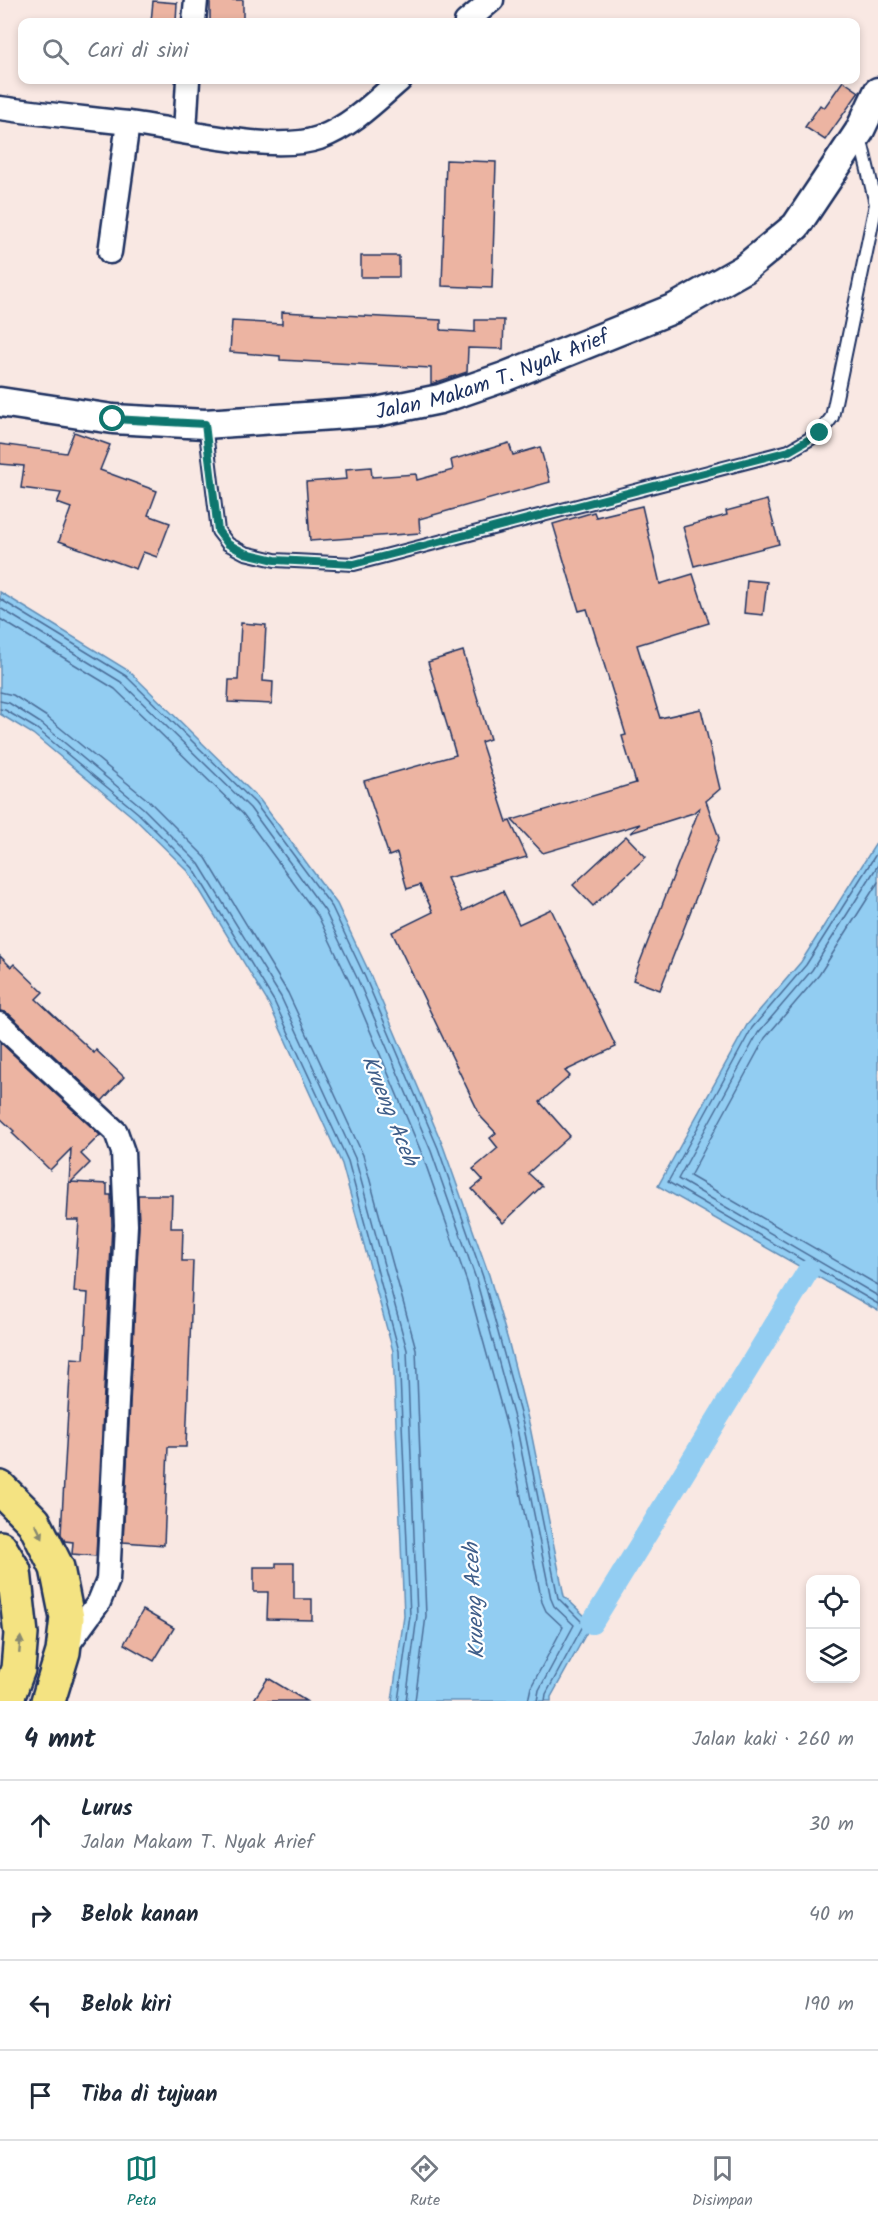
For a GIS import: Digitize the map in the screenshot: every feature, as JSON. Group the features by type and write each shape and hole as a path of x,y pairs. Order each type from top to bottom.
{"highway":[{"path":"0,1488 34,1522 57,1568 66,1618 63,1652 48,1701"},
{"path":"0,1548 14,1571 21,1634 18,1669 6,1701"}],"street":[{"path":"194,18 196,0"},
{"path":"471,18 492,0"},
{"path":"185,132 188,84"},
{"path":"0,108 260,142 299,142 317,139 340,129 395,84"},
{"name":"Jalan Makam T. Nyak Arief","path":"0,402 113,419 205,424 376,412 440,399 504,377 675,308 744,269 796,226 859,132 878,92"},
{"path":"110,252 128,123"},
{"path":"0,1024 116,1132 123,1152 126,1225 108,1580 99,1602 63,1652"}],"lane":[{"path":"205,424 218,531 228,544 245,553 275,560 354,564 789,451 820,433 832,417 876,204 859,132"}],"water":[{"name":"Krueng Aceh","path":"0,592 129,671 260,800 337,904 370,974 443,1146 489,1275 530,1427 564,1596 592,1623 551,1697 551,1701 392,1701 404,1616 393,1351 342,1164 269,1004 188,871 134,818 33,734 0,714"},
{"path":"878,840 878,1311 658,1186 747,1025 801,962"}],"building":[{"path":"210,0 243,0 243,18 210,18"},
{"path":"153,1 177,3 176,18 151,18"},
{"path":"841,84 847,84 859,92 825,140 805,127 820,105 824,108"},
{"path":"446,160 496,162 492,288 442,286"},
{"path":"361,256 399,256 399,277 361,277"},
{"path":"282,312 441,320 441,330 475,332 475,320 504,320 503,349 468,348 467,372 431,384 431,368 280,360 280,356 230,352 232,321 282,324"},
{"path":"74,432 110,445 100,470 157,491 148,515 170,523 157,557 143,552 136,569 59,541 71,508 57,503 61,493 21,488 24,466 0,464 0,444 66,453"},
{"path":"509,443 513,455 540,447 550,482 419,519 420,533 310,541 306,482 347,479 346,469 371,467 372,477 416,474 417,480 453,470 451,460"},
{"path":"767,500 779,544 694,566 683,527 727,515 726,511"},
{"path":"642,506 660,584 693,574 709,623 637,645 660,718 701,709 720,789 706,801 719,838 660,990 633,980 700,807 693,813 630,833 640,824 543,853 512,820 636,783 622,736 626,735 587,609 579,611 553,524 594,512 596,517"},
{"path":"747,580 767,582 763,615 744,613"},
{"path":"241,623 266,625 263,681 273,682 272,704 228,702 229,680 238,680"},
{"path":"463,651 490,739 481,742 507,822 510,821 527,857 447,878 463,911 503,891 519,924 551,909 616,1047 565,1071 570,1076 540,1102 570,1136 528,1173 542,1186 503,1223 472,1189 483,1180 473,1169 498,1148 490,1138 496,1133 481,1117 392,932 433,912 420,885 407,889 397,853 389,856 364,781 456,755 428,662"},
{"path":"626,836 646,857 593,906 573,885"},
{"path":"0,956 11,967 14,964 43,992 36,999 94,1053 96,1050 124,1077 102,1101 9,1014 0,1011"},
{"path":"0,1042 100,1135 81,1154 90,1163 71,1182 107,1184 107,1195 111,1195 112,1225 96,1556 72,1554 73,1542 65,1541 61,1534 71,1358 84,1359 88,1293 74,1292 79,1220 67,1220 71,1149 50,1170 0,1118"},
{"path":"138,1195 172,1195 171,1228 183,1228 182,1261 193,1261 186,1447 168,1447 164,1545 123,1542 139,1226"},
{"path":"276,1563 294,1563 294,1599 312,1599 312,1620 267,1619 268,1592 254,1592 254,1567 276,1567"},
{"path":"143,1610 174,1628 154,1661 124,1644"},
{"path":"268,1678 306,1701 253,1701"}],"waterway":[{"path":"592,1623 808,1271"}],"route":[{"path":"113,419 205,424 218,531 228,544 245,553 275,560 354,564 789,451 820,433"}]}
